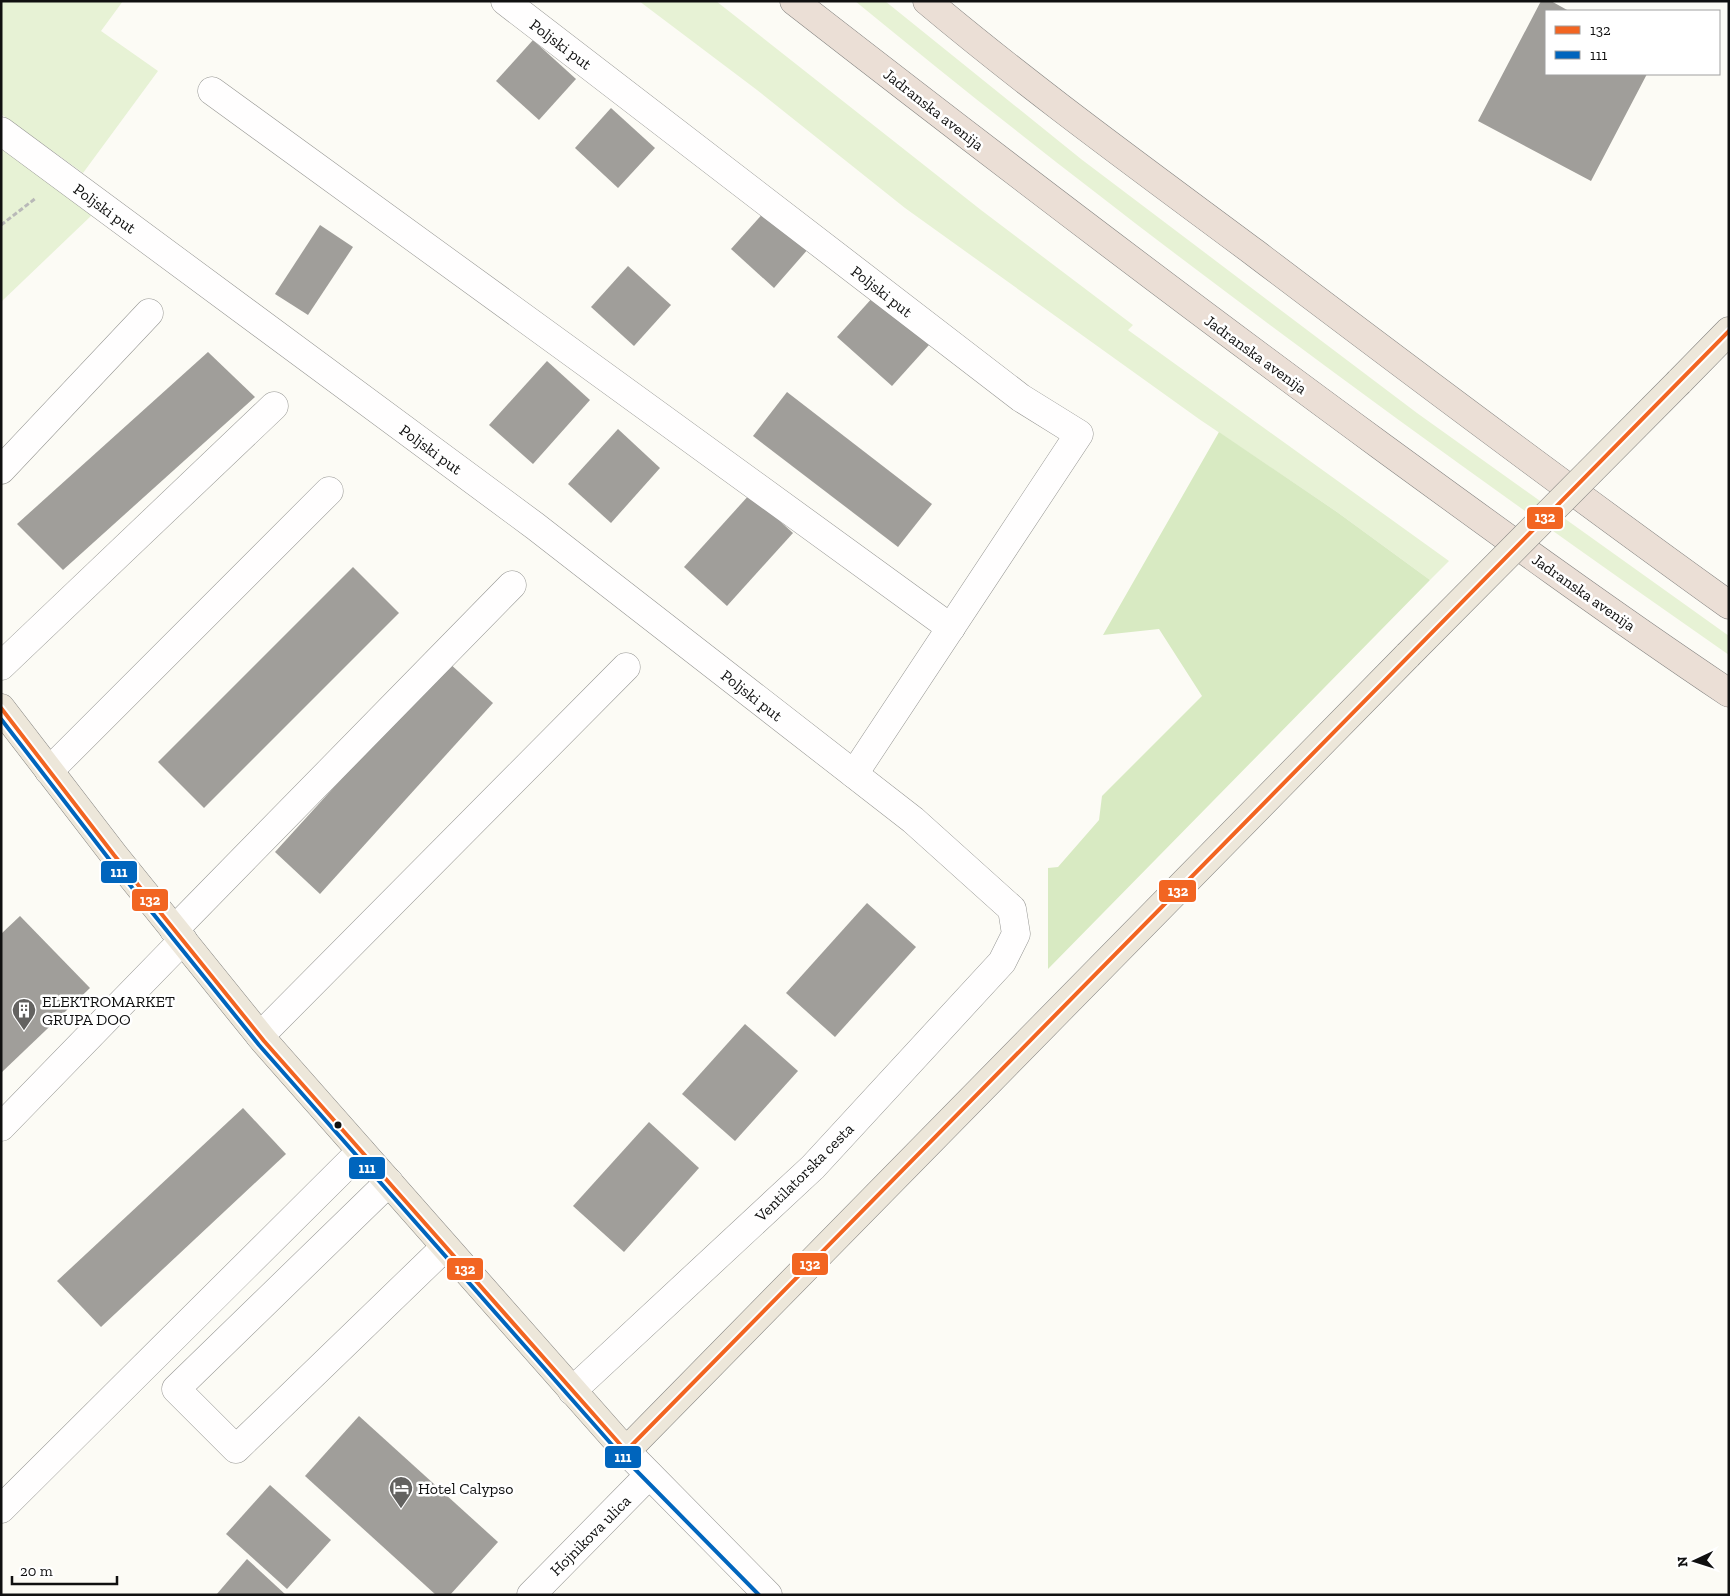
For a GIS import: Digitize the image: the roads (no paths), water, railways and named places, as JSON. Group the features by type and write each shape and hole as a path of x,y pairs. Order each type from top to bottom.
{"highway":[{"name":"Jadranska avenija","path":"794,1 1038,190 1241,343 1506,537 1729,693"},
{"path":"927,1 1008,66 1526,458 1729,605"}],"main road":[{"path":"1,708 178,935 260,1036 626,1451 1729,331"}],"street":[{"name":"Poljski put","path":"505,1 1020,398 1079,434 854,774"},
{"path":"212,91 951,628"},
{"name":"Poljski put","path":"1,131 535,526 913,820 1012,909 1016,934"},
{"path":"1,470 149,313"},
{"path":"1,666 274,406"},
{"path":"49,771 329,491"},
{"path":"1,1126 178,935 512,585"},
{"path":"260,1036 626,667"},
{"name":"Ventilatorska cesta","path":"572,1391 813,1167 1002,962 1016,934"},
{"path":"1,1509 361,1151"},
{"path":"389,1182 176,1389 236,1449 445,1247"},
{"path":"626,1451 768,1595"},
{"name":"Hojnikova ulica","path":"531,1595 649,1475"}],"place":[{"name":"ELEKTROMARKET GRUPA DOO","path":"24,1031"},
{"name":"Hotel Calypso","path":"401,1509"}]}
